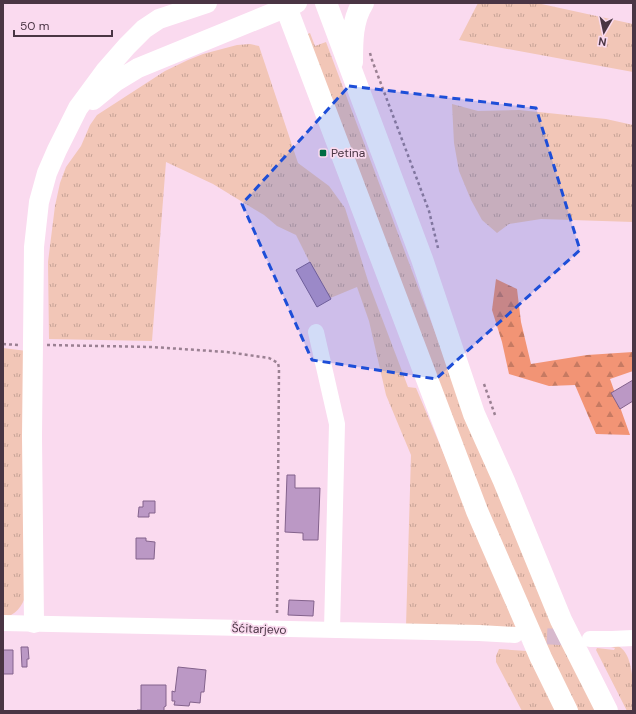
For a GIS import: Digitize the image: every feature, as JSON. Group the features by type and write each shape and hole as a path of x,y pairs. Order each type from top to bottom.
{"highway":[{"path":"326,3 422,258 474,414 504,481 561,620 607,711"},
{"path":"352,75 352,37 355,22 363,3"},
{"path":"289,4 477,511 541,658 567,711"}],"main road":[{"path":"34,623 34,247 39,202 47,173 70,122 84,99 127,46 144,29 159,20 207,3"},
{"path":"70,122 116,82 138,68 172,52 289,4"}],"street":[{"path":"316,332 337,424 332,630"},
{"name":"Šćitarjevo","path":"3,623 515,635"},
{"path":"590,639 633,638"}],"path":[{"path":"370,50 372,60 429,211 439,250"},
{"path":"3,344 152,347 263,356 278,364 280,368 276,629"},
{"path":"483,383 497,420"}],"highlighted area":[{"path":"349,86 536,108 580,250 436,379 312,360 242,204"}],"green space":[{"path":"478,3 537,3 633,24 633,72 459,40"},
{"path":"310,33 315,46 326,42 441,348 595,711 577,711 481,495 305,35"},
{"path":"250,44 259,46 298,163 329,186 345,208 369,284 408,387 416,388 517,627 406,626 411,455 386,395 369,321 357,287 328,299 296,235 277,226 264,215 213,184 166,162 152,341 49,339 48,262 55,206 60,183 66,167 81,146 90,125 97,115 165,71 203,54 237,45"},
{"path":"452,104 478,111 519,110 606,119 633,125 633,222 541,219 509,224 497,233 482,220 471,200 459,171 454,143"},
{"path":"496,279 517,289 521,322 531,364 587,355 633,352 633,371 610,379 630,435 596,434 575,385 549,386 509,374 502,342 492,310"},
{"path":"3,348 27,351 26,595 18,610 12,615 3,617"},
{"path":"595,643 616,645 622,649 627,656 632,674 633,711 627,711 596,650 597,648 614,650 615,648"},
{"path":"499,649 527,651 557,711 522,711 496,662 496,656"}],"building":[{"path":"310,262 331,299 317,307 296,270"},
{"path":"633,380 633,401 620,409 611,393"},
{"path":"287,475 295,475 295,488 320,488 318,540 303,540 303,533 285,532"},
{"path":"143,501 155,501 155,513 149,513 149,517 138,517 139,507 143,507"},
{"path":"136,538 146,538 146,541 155,542 154,559 136,559"},
{"path":"289,600 314,601 313,616 288,615"},
{"path":"21,647 28,647 29,659 27,659 27,667 22,667"},
{"path":"3,650 13,650 13,674 3,674"},
{"path":"178,667 206,670 204,692 201,692 200,703 190,702 189,706 174,705 175,701 172,701 172,691 175,692"},
{"path":"141,685 166,685 166,706 164,707 164,711 137,711 141,710"}],"tunnel":[{"path":"523,635 578,638"}],"place":[{"name":"Petina","path":"323,153"}]}
